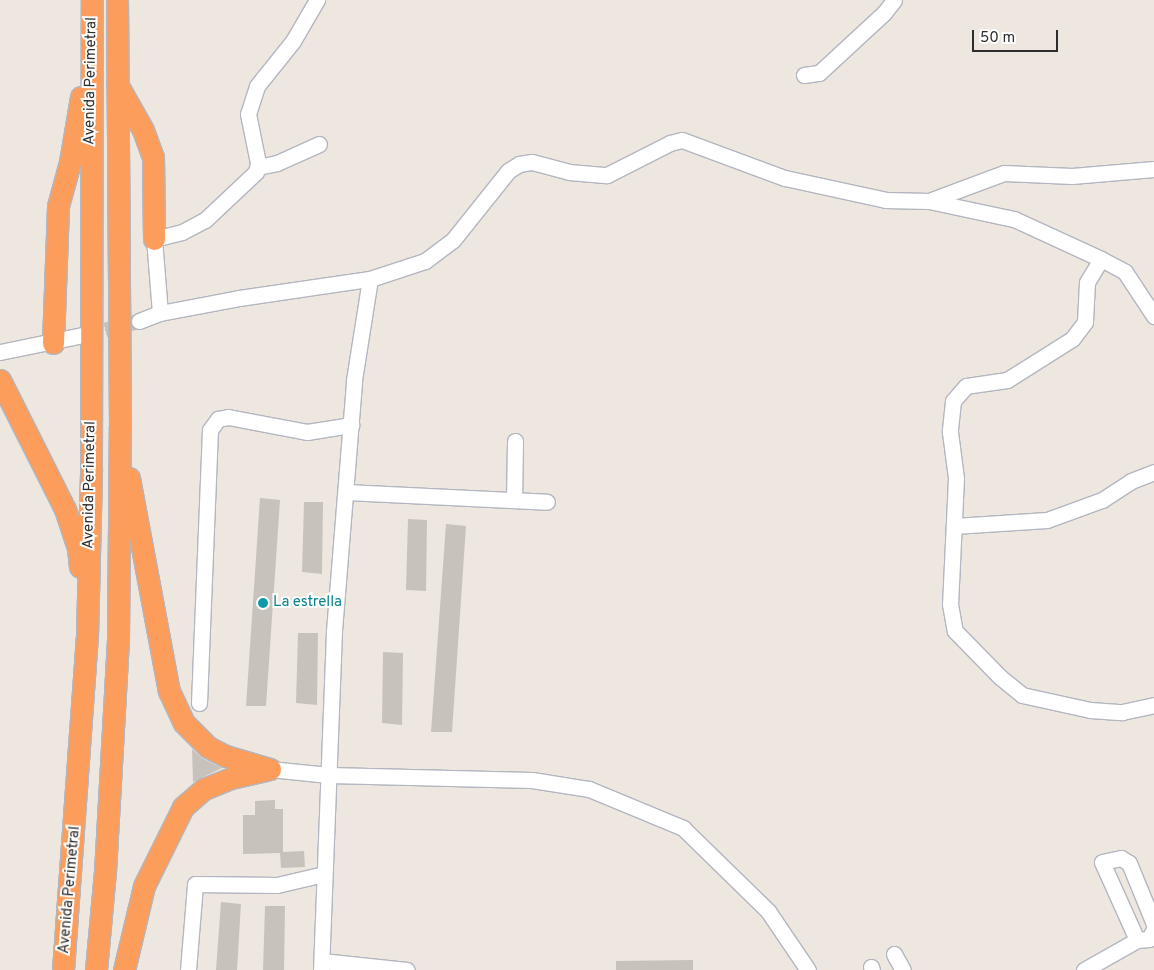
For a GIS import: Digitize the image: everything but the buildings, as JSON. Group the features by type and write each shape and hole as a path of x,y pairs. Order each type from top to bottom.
{"highway":[{"path":"86,0 92,25"},
{"name":"Avenida Perimetral","path":"62,970 87,637 91,468 90,55 92,0"},
{"name":"Avenida Perimetral","path":"96,970 105,872 117,659 120,426 116,82 117,0"},
{"path":"53,343 58,206 70,162 76,119 90,55"},
{"path":"116,82 143,130 152,157 154,239"},
{"path":"117,140 122,131 133,126 143,130"},
{"path":"0,380 65,509 78,548 87,637"},
{"path":"120,426 169,691 184,724 208,747 226,756 270,769"},
{"path":"124,970 144,886 183,807 204,789 231,778 270,769"}],"street":[{"path":"160,313 154,239 182,232 205,220 249,181 258,167 248,114 257,86 293,41 317,0"},
{"path":"804,75 819,73 884,13 894,0"},
{"path":"139,321 160,313 370,279 424,261 453,240 508,171 519,164 532,162 569,172 607,175 670,143 682,140 785,178 886,200 929,201 1014,219 1125,272 1154,316"},
{"path":"258,167 278,163 319,144"},
{"path":"929,201 1004,174 1072,176 1154,169"},
{"path":"1101,259 1087,282 1085,322 1072,339 1007,380 966,386 953,401 950,432 956,478 950,604 955,631 1000,677 1022,695 1090,710 1122,712 1154,705"},
{"path":"370,279 354,380 352,425 334,631 322,966 407,970"},
{"path":"0,352 53,343 83,335"},
{"path":"0,358 19,348"},
{"path":"199,703 210,430 218,419 228,417 307,432 352,425"},
{"path":"514,500 515,440"},
{"path":"954,526 1047,520 1102,500 1131,481 1154,472"},
{"path":"346,492 547,502"},
{"path":"270,769 329,776 532,780 589,789 683,828 726,867 768,911 808,970"},
{"path":"1137,940 1102,862 1114,857 1129,863 1154,924"},
{"path":"188,970 195,884 277,885 324,874"},
{"path":"1084,970 1137,940 1149,939 1154,929"},
{"path":"894,954 903,970"}],"tunnel":[{"path":"83,335 139,321"}],"place":[{"name":"La estrella","path":"263,603"}]}
